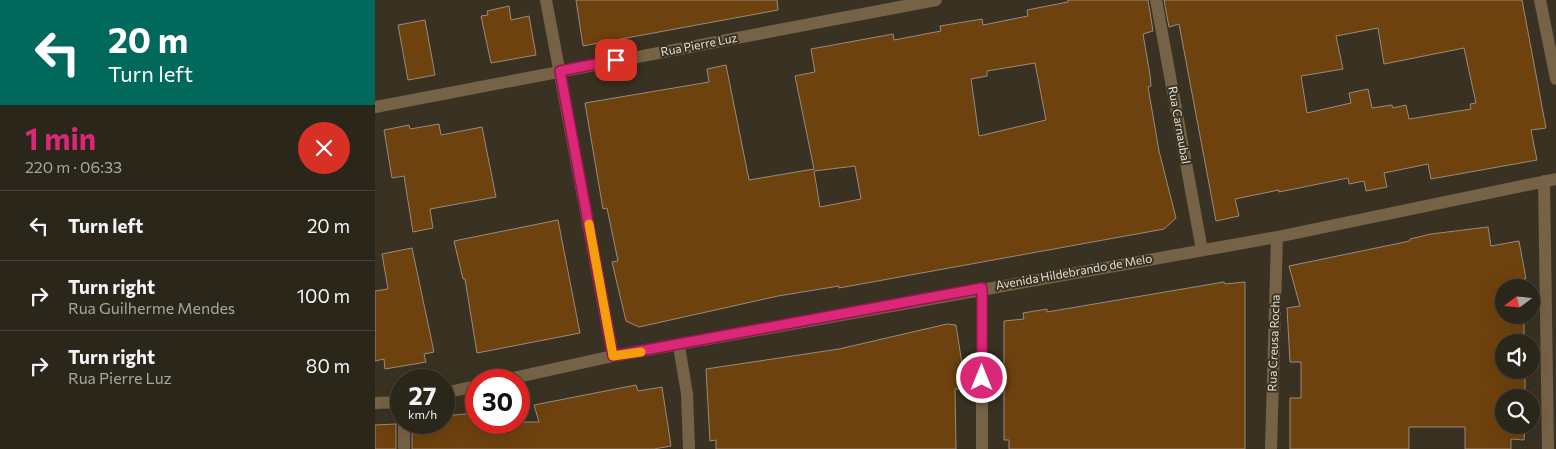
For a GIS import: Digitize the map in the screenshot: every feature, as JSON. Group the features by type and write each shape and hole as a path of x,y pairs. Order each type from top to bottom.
{"street":[{"path":"546,0 613,356"},
{"name":"Rua Pierre Luz","path":"375,107 936,0"},
{"name":"Rua Carnaubal","path":"1155,0 1201,250"},
{"path":"1540,0 1556,79"},
{"path":"1548,449 1550,180"},
{"name":"Avenida Hildebrando de Melo","path":"530,374 613,356 679,346 982,288 1277,237 1550,180"},
{"name":"Rua Creusa Rocha","path":"1271,449 1277,237"},
{"path":"982,288 982,449"},
{"path":"679,346 687,394 689,449"},
{"path":"375,403 390,402"},
{"path":"404,434 405,449"}],"building":[{"path":"576,0 777,0 778,10 583,46"},
{"path":"1068,0 1148,0 1153,31 1143,34 1150,75 1151,86 1148,87 1159,151 1176,218 1164,229 839,288 839,286 778,296 639,327 626,321 612,262 618,261 607,208 603,209 585,103 709,82 707,69 726,65 749,180 814,169 795,76 815,72 811,49 893,34 894,40 941,31 940,26 982,19 983,25 1028,16 1027,10 1068,2","holes":["1035,63 1046,120 979,136 971,79 987,76 987,71","855,166 861,199 820,207 814,171"]},
{"path":"1164,0 1522,0 1546,128 1531,130 1537,160 1431,179 1428,164 1384,173 1387,187 1366,191 1364,181 1349,184 1348,178 1279,192 1279,190 1235,199 1239,216 1216,221 1179,24 1169,27","holes":["1378,28 1384,64 1464,48 1476,103 1470,104 1471,109 1409,119 1406,105 1393,108 1392,105 1372,108 1368,89 1349,93 1351,103 1307,113 1301,76 1343,69 1336,36"]},
{"path":"509,6 511,20 529,16 536,55 491,63 481,16 488,15 487,11"},
{"path":"425,20 435,75 408,80 398,25"},
{"path":"439,124 441,135 482,127 496,197 430,209 433,228 413,232 404,176 392,178 384,130 409,125 410,129"},
{"path":"558,220 580,333 477,353 465,279 463,279 454,241"},
{"path":"1488,227 1491,246 1519,241 1526,279 1495,279 1495,324 1524,324 1524,334 1495,334 1495,379 1525,379 1525,389 1495,389 1495,434 1524,434 1524,440 1511,439 1511,449 1465,449 1465,427 1409,427 1409,449 1290,449 1290,398 1301,398 1301,362 1290,362 1287,308 1300,306 1289,266 1410,241 1410,239 1431,234"},
{"path":"412,248 434,352 424,354 426,362 385,369 384,359 375,361 375,291 388,289 382,254"},
{"path":"1224,282 1225,284 1245,282 1245,449 1009,449 1009,440 1004,440 1004,321 1024,319 1023,313 1047,309 1047,312"},
{"path":"947,324 956,325 962,364 960,364 963,389 955,389 956,449 716,449 716,440 710,441 706,369 839,349"},
{"path":"636,385 638,391 662,387 671,446 654,449 412,449 412,434 455,434 455,415 465,414 465,434 530,434 530,422 539,422 534,405"},
{"path":"390,424 390,434 396,434 396,449 375,449 375,425"}],"slow traffic":[{"path":"589,224 613,356 641,352"}],"route":[{"path":"616,60 560,71 613,356 679,346 982,288 982,378"}]}
